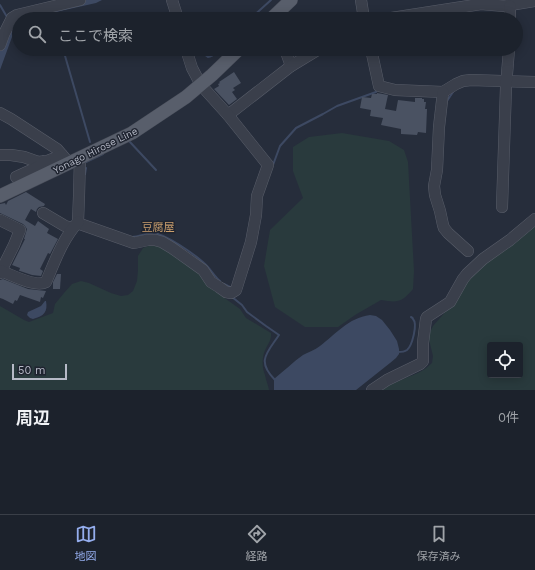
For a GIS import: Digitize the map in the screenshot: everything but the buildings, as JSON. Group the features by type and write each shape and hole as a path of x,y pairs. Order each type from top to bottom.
{"main road":[{"path":"279,12 291,0"},
{"name":"Yonago Hirose Line","path":"0,196 70,159 132,133 186,98 232,56"}],"street":[{"path":"30,12 80,0"},
{"path":"172,0 176,12"},
{"path":"361,0 363,12"},
{"path":"426,12 481,4 510,6 535,1"},
{"path":"510,6 510,12"},
{"path":"0,45 12,18"},
{"path":"44,213 65,226 80,224 134,243 148,240 162,242 203,270 211,282 226,292 231,293 236,290 251,242 256,215 257,196 268,165 228,115 201,85 192,68 188,56"},
{"path":"287,56 291,66"},
{"path":"228,115 291,66 307,56"},
{"path":"373,56 379,86 395,90 443,92 463,81 480,80 535,82"},
{"path":"502,207 509,56"},
{"path":"443,92 439,127 437,170 434,186 435,195 444,228 468,251"},
{"path":"0,113 40,137 70,159 79,196 75,225 63,242 46,282 43,284 34,284 1,272 20,230 0,220"},
{"path":"0,155 24,157 38,162 70,159"},
{"path":"16,177 40,166 45,161"},
{"path":"372,390 393,376 420,364 423,361 423,343 427,317 450,302 463,279 476,265 535,220"}],"shaded area":[{"path":"342,133 389,141 404,150 408,162 414,271 413,289 403,299 396,301 381,300 338,327 305,327 275,307 264,266 270,230 303,198 293,171 293,147 309,137"},
{"path":"535,224 535,390 380,390 418,373 432,363 433,356 429,334 433,326 454,302 478,268"},
{"path":"151,245 159,245 198,272 212,289 240,309 246,318 271,333 271,339 264,353 263,361 263,370 269,390 0,390 0,306 29,322 53,313 55,304 64,293 72,284 81,281 121,296 128,295 133,291 137,281 138,256 143,248"}],"water":[{"path":"83,0 102,0 96,3 56,12 32,12"},
{"path":"12,21 12,37 0,70 0,49"},
{"path":"45,301 46,311 42,315 33,319 27,315 28,312 41,306"},
{"path":"370,315 376,316 382,320 390,330 397,341 399,354 356,390 274,390 274,379 299,358 318,347 355,319"}],"waterway":[{"path":"258,12 271,0"},
{"path":"0,5 7,17"},
{"path":"65,56 90,142"},
{"path":"207,56 212,56"},
{"path":"273,165 280,146 296,128 337,106 376,92"},
{"path":"447,101 453,92"},
{"path":"129,141 156,170"},
{"path":"86,162 103,154"},
{"path":"85,174 86,168"},
{"path":"132,237 153,233 159,234 180,245 199,259 220,281"},
{"path":"224,284 232,288"},
{"path":"232,297 242,305 247,312 279,335 265,357 266,367 275,380"},
{"path":"398,352 404,352 407,350 412,340 415,325 413,318 411,317"}],"district":[{"name":"豆腐屋","path":"158,227"}]}
